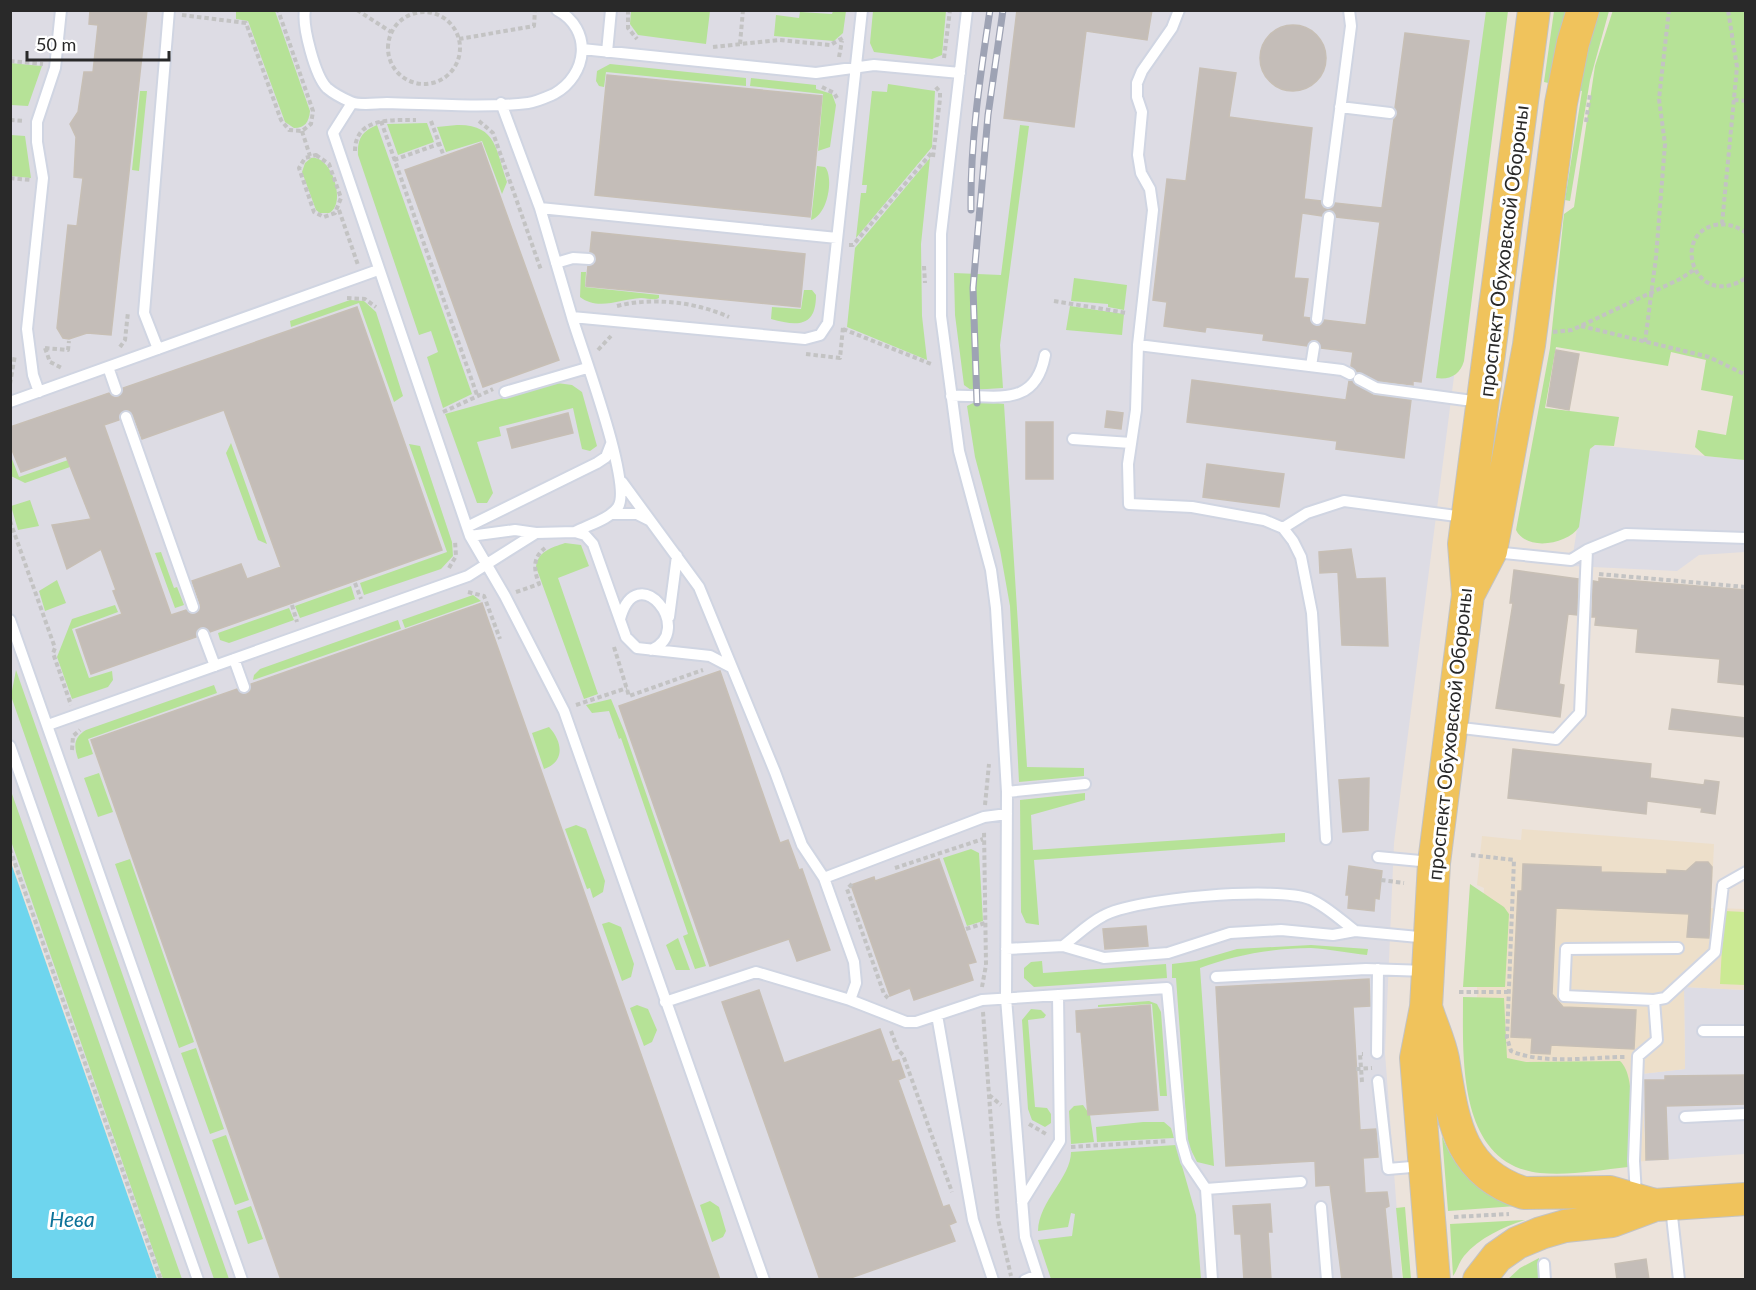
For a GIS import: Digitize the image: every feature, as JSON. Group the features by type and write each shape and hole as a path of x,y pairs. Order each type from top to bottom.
{"main road":[{"name":"проспект Обуховской Обороны","path":"1434,1280 1416,1058 1426,1007 1434,863 1468,595 1464,544 1534,10"},
{"path":"1468,595 1491,551 1529,345 1561,103 1573,43 1583,10"},
{"path":"1426,1007 1443,1057 1454,1124 1461,1140 1479,1166 1500,1183 1524,1193 1610,1192 1654,1202 1746,1199"},
{"path":"1488,1268 1517,1243 1540,1233 1565,1226 1612,1221 1654,1202"}],"lane":[{"path":"39,392 33,375 27,329 43,178 37,142 37,123 55,68 61,10"},
{"path":"158,349 144,313 169,10"},
{"path":"305,10 303,22 316,66 326,87 352,103 530,103 555,93 571,80 581,64 582,49 578,28 557,10"},
{"path":"607,52 611,10"},
{"path":"572,317 805,339 820,335 828,323 862,10"},
{"path":"967,10 950,152 940,275 941,316 951,396 968,488 991,570 996,608 1007,814 1006,999 1025,1237 1038,1277 1025,1280"},
{"path":"1179,10 1172,28 1142,70 1137,83 1137,97 1142,112 1138,154 1141,173 1150,189 1153,210 1138,345 1136,410 1128,464 1129,504 1192,507 1264,520 1282,528 1301,557 1312,614 1326,839"},
{"path":"1328,202 1351,26 1349,10"},
{"path":"582,49 816,73 874,65 960,73"},
{"path":"352,103 333,134 468,532 505,596 564,711 764,1280"},
{"path":"501,103 540,208 612,444 622,482 621,500 612,514"},
{"path":"1340,107 1390,113"},
{"path":"540,208 837,241"},
{"path":"1317,319 1329,217"},
{"path":"556,263 573,258 589,259"},
{"path":"10,402 378,270"},
{"path":"1138,345 1342,370 1376,388 1483,402"},
{"path":"1311,366 1314,347"},
{"path":"951,396 1004,396 1025,392 1037,380 1045,355"},
{"path":"108,367 116,390"},
{"path":"501,390 587,368"},
{"path":"126,417 194,607"},
{"path":"1073,439 1131,443"},
{"path":"468,532 597,464 606,457 612,444"},
{"path":"622,482 699,587 729,666 775,772 802,845 824,878 854,962 856,983 850,1000"},
{"path":"1282,528 1307,513 1344,501 1467,518"},
{"path":"575,532 612,514 637,514 650,520"},
{"path":"593,544 599,520"},
{"path":"468,532 515,530 536,533 575,532 585,535 593,544 626,637 637,648 710,656 729,666"},
{"path":"48,725 468,576 536,533"},
{"path":"1491,551 1571,560 1587,550 1626,534 1746,538"},
{"path":"1450,727 1556,740 1580,713 1587,550"},
{"path":"650,650 660,646 667,635 677,556"},
{"path":"620,619 624,604 632,596 644,594 655,598 664,609 668,624"},
{"path":"10,620 242,1280"},
{"path":"203,634 214,666"},
{"path":"234,659 244,687"},
{"path":"10,746 198,1280"},
{"path":"1006,792 1084,784"},
{"path":"824,878 984,817 1007,814"},
{"path":"1378,857 1434,863"},
{"path":"1678,948 1566,949 1564,996 1654,1000 1665,998 1715,952 1723,885 1746,872"},
{"path":"1063,946 1103,916 1130,906 1168,900 1284,893 1311,900 1355,931"},
{"path":"1006,949 1063,946 1104,958 1168,953 1230,933 1281,930 1333,935 1355,931 1429,938"},
{"path":"1216,977 1378,969 1427,971"},
{"path":"1377,1053 1378,969"},
{"path":"665,1002 756,972 768,973 850,1000 896,1019 916,1022 982,999 1167,988 1181,1140 1187,1161 1206,1189 1212,1280"},
{"path":"1022,1202 1060,1142 1058,995"},
{"path":"1654,1000 1657,1040 1638,1056 1634,1161 1654,1202 1679,1280"},
{"path":"937,1015 973,1220 993,1280"},
{"path":"1702,1031 1746,1031"},
{"path":"1378,1081 1388,1169 1424,1166"},
{"path":"1685,1117 1746,1114"},
{"path":"1206,1189 1301,1182"},
{"path":"1321,1208 1327,1280"},
{"path":"1544,1264 1545,1280"}],"path":[{"path":"180,10 185,16 246,22 281,120 289,130 302,131 311,124 313,111 278,10"},
{"path":"357,10 391,32"},
{"path":"459,39 534,26 536,10"},
{"path":"628,10 628,28 636,39 650,42 648,56"},
{"path":"740,44 743,10"},
{"path":"933,160 940,99 938,88 950,10"},
{"path":"1645,342 1649,295 1656,256 1665,144 1659,99 1669,10"},
{"path":"1722,224 1737,67 1728,10"},
{"path":"427,12 447,20 459,39 460,49 454,69 437,82 417,84 400,75 389,60 387,50 391,32 406,16 427,12"},
{"path":"707,47 779,40 830,45 842,40 846,34"},
{"path":"10,61 45,64 55,68"},
{"path":"933,85 938,88"},
{"path":"819,86 834,93 839,104"},
{"path":"1734,99 1746,101"},
{"path":"356,155 355,147 361,131 381,121 442,119"},
{"path":"467,120 479,122 507,119"},
{"path":"10,120 27,121"},
{"path":"381,121 477,395"},
{"path":"431,121 443,154"},
{"path":"479,122 493,133 543,274"},
{"path":"302,131 310,156"},
{"path":"394,160 439,144"},
{"path":"853,246 934,149"},
{"path":"934,149 950,152"},
{"path":"339,209 324,217 314,212 299,168 301,162 310,156 322,157 329,164 341,198 339,209 370,302 378,312"},
{"path":"1745,278 1732,286 1718,287 1704,281 1694,270 1691,260 1696,239 1711,226 1731,225 1746,233"},
{"path":"851,257 854,234"},
{"path":"837,241 853,246"},
{"path":"925,255 925,286"},
{"path":"1547,330 1553,332 1572,330 1649,295 1694,270"},
{"path":"339,301 358,297 370,302"},
{"path":"613,306 640,300 709,308 734,319"},
{"path":"1054,301 1142,315"},
{"path":"112,350 123,346 129,302"},
{"path":"804,354 840,358 844,317"},
{"path":"828,323 931,364"},
{"path":"1581,326 1708,357 1746,375"},
{"path":"597,357 603,343 616,334"},
{"path":"42,338 54,366 62,368 69,366"},
{"path":"45,348 68,350 69,341"},
{"path":"930,354 933,375"},
{"path":"429,417 477,395 501,390"},
{"path":"438,403 442,413"},
{"path":"10,521 55,648 53,653 79,731"},
{"path":"442,572 449,568 456,556 452,530"},
{"path":"487,602 538,585 534,567 536,559 546,547 555,544"},
{"path":"1587,573 1746,588"},
{"path":"354,582 361,600"},
{"path":"467,592 478,593 487,602 500,639"},
{"path":"350,603 371,596"},
{"path":"292,605 297,622"},
{"path":"286,626 308,618"},
{"path":"613,645 629,696 717,665 729,666"},
{"path":"564,711 627,688"},
{"path":"75,759 72,742 79,731 85,727"},
{"path":"989,756 983,839 986,965 982,999 998,1219 1012,1280"},
{"path":"885,872 983,839"},
{"path":"10,849 161,1280"},
{"path":"1471,855 1514,860 1508,1038 1511,1051 1523,1056 1551,1058 1638,1056"},
{"path":"1381,880 1404,883"},
{"path":"853,883 847,889 884,994 901,1008 891,1031 898,1050 903,1055 962,1220 998,1219"},
{"path":"966,929 985,923"},
{"path":"971,987 982,984"},
{"path":"1459,992 1509,992"},
{"path":"1377,1053 1360,1054 1362,1082 1378,1081"},
{"path":"989,1095 1015,1116 1071,1148 1181,1140"},
{"path":"1448,1218 1515,1214"}],"shaded area":[{"path":"10,11 1501,11 1394,843 1385,1053 1402,1279 158,1279 11,857"},
{"path":"1595,445 1745,460 1745,552 1699,555 1677,571 1571,566 1590,449"},
{"path":"1522,829 1714,844 1711,908 1745,909 1745,990 1684,987 1685,1069 1641,1074 1646,1161 1588,1165 1477,1062 1477,984 1484,888 1477,885 1482,836 1521,840"},
{"path":"1684,987 1745,990 1745,1154 1646,1161 1641,1074 1685,1069"}],"green space":[{"path":"1613,10 1745,11 1745,460 1705,456 1695,447 1698,430 1726,435 1733,396 1701,390 1706,360 1671,352 1668,366 1556,347 1545,408 1619,417 1614,446 1595,445 1590,449 1579,527 1566,538 1538,543 1521,537 1516,530 1550,348 1564,214 1574,207 1595,66"},
{"path":"236,11 275,11 310,111 304,126 294,128 285,122 248,21 236,19"},
{"path":"631,11 710,11 706,44 638,35 630,24"},
{"path":"833,11 846,11 843,33 834,41 774,36 776,15 799,18 800,12 832,14"},
{"path":"873,11 946,11 942,55 932,59 874,52 870,43"},
{"path":"1486,11 1508,11 1464,361 1454,376 1436,378"},
{"path":"1554,11 1609,11 1590,80 1570,201 1565,200 1582,91 1544,82"},
{"path":"10,63 42,66 28,106 11,105"},
{"path":"610,64 746,78 746,86 606,72 604,87 599,86 596,81 597,71"},
{"path":"751,78 816,85 816,89 832,94 836,105 830,147 818,151 823,94 750,86"},
{"path":"888,84 935,91 932,147 856,238 861,193 866,193 867,185 862,185 872,91 887,92"},
{"path":"140,91 147,91 139,171 132,170"},
{"path":"427,123 434,142 398,155 387,124"},
{"path":"377,125 472,394 443,408 427,357 438,352 431,331 419,335 358,155 361,136"},
{"path":"457,125 480,129 493,142 507,182 502,194 482,141 446,152 437,127"},
{"path":"1020,125 1029,126 1000,345 1003,388 971,390 964,385 955,315 954,273 1001,275"},
{"path":"11,135 25,136 31,178 11,176"},
{"path":"311,158 319,159 325,164 335,181 337,200 329,213 320,213 316,210 302,172 305,163"},
{"path":"930,158 921,244 922,316 927,360 847,327 855,248"},
{"path":"817,166 825,167 828,172 829,187 822,211 811,220"},
{"path":"581,272 586,272 585,287 659,295 659,298 641,298 602,304 587,301 580,297"},
{"path":"1074,278 1127,285 1124,310 1108,307 1108,304 1071,301"},
{"path":"804,290 812,290 816,295 813,314 809,319 789,323 771,319 772,307 801,309"},
{"path":"350,300 364,301 376,312 403,396 394,402 359,303 291,327 290,321"},
{"path":"1070,306 1124,314 1122,335 1066,330"},
{"path":"557,383 572,385 582,392 597,446 590,451 582,449 573,408 499,427 501,436 477,442 493,493 487,503 477,503 445,414"},
{"path":"979,400 1004,404 1027,767 1084,768 1084,776 1019,782 1010,606 1000,550 975,457 967,406"},
{"path":"231,443 267,544 258,540 226,453"},
{"path":"409,444 420,446 452,542 453,556 441,569 364,595 360,583 447,552"},
{"path":"10,454 19,477 68,460 70,467 25,483 11,476"},
{"path":"30,500 39,526 18,530 11,506"},
{"path":"565,543 581,545 589,566 558,578 598,694 584,699 536,567 542,554"},
{"path":"161,552 174,588 177,587 184,605 175,608 155,553"},
{"path":"57,580 66,603 45,611 39,591"},
{"path":"351,586 355,599 300,618 295,606"},
{"path":"473,595 481,601 405,628 402,620"},
{"path":"115,605 118,612 72,629 89,678 112,671 113,680 108,687 72,699 57,657 72,619"},
{"path":"289,608 294,620 229,643 220,640 218,633"},
{"path":"398,620 401,629 253,680 254,675 260,669"},
{"path":"16,670 229,1279 214,1279 11,696"},
{"path":"214,685 217,693 88,739 93,754 78,759 77,739 86,730"},
{"path":"611,699 706,966 695,969 683,936 688,934 621,738 619,739 609,711 592,713 586,705"},
{"path":"549,727 557,739 560,751 556,762 544,769 532,733"},
{"path":"99,773 113,812 98,817 84,778"},
{"path":"11,791 182,1279 163,1279 11,841"},
{"path":"1085,793 1085,800 1031,815 1033,850 1285,833 1285,842 1034,860 1039,925 1026,923 1021,912 1020,800"},
{"path":"576,825 586,829 605,881 603,892 593,898 590,888 587,889 565,829"},
{"path":"971,849 979,853 983,921 967,926 943,858"},
{"path":"130,859 194,1042 179,1048 115,864"},
{"path":"1470,884 1504,907 1509,914 1505,987 1463,987"},
{"path":"1724,911 1745,912 1745,985 1720,984"},
{"path":"609,922 621,927 634,964 631,977 622,981 602,924"},
{"path":"678,938 690,970 676,970 666,945"},
{"path":"1311,945 1368,949 1367,955 1311,948 1269,951 1226,959 1200,968 1214,1166 1197,1162 1188,1144 1176,978 1172,978 1172,964 1196,961 1237,949"},
{"path":"1042,961 1043,973 1166,964 1167,978 1034,987 1024,978 1024,968 1031,962"},
{"path":"1463,997 1504,998 1507,1058 1526,1062 1620,1061 1626,1069 1631,1095 1628,1167 1573,1173 1540,1173 1513,1165 1493,1150 1479,1129 1470,1104 1463,1049"},
{"path":"1149,1001 1157,1004 1161,1012 1167,1096 1160,1096 1152,1004 1098,1007 1098,1005"},
{"path":"637,1005 648,1009 657,1030 652,1042 644,1046 630,1008"},
{"path":"1031,1009 1041,1010 1046,1015 1044,1018 1028,1020 1035,1107 1047,1108 1051,1114 1051,1123 1045,1127 1032,1120 1028,1109 1022,1020"},
{"path":"196,1048 224,1129 210,1134 181,1053"},
{"path":"1083,1105 1090,1115 1094,1142 1071,1144 1069,1111 1074,1106"},
{"path":"1164,1122 1171,1128 1174,1138 1097,1142 1096,1127"},
{"path":"226,1135 249,1200 235,1205 212,1140"},
{"path":"1442,1136 1454,1160 1471,1180 1492,1196 1516,1206 1448,1211"},
{"path":"1176,1145 1196,1215 1201,1279 1051,1279 1038,1240 1072,1236 1075,1214 1071,1213 1068,1227 1038,1231 1044,1209 1066,1171 1071,1152"},
{"path":"710,1201 719,1207 726,1231 723,1237 712,1242 700,1205"},
{"path":"251,1206 263,1239 248,1244 237,1211"},
{"path":"1405,1207 1411,1279 1403,1279 1396,1208"},
{"path":"1525,1220 1500,1230 1477,1244 1464,1256 1453,1276 1450,1224"},
{"path":"1539,1258 1540,1279 1507,1280 1520,1268"}],"water":[{"name":"Нева","path":"10,860 157,1279 11,1279"}],"building":[{"path":"90,10 147,10 111,335 87,333 69,339 63,338 57,328 68,225 77,226 83,178 74,177 76,137 70,124 78,112 84,72 93,72 98,25 89,24"},
{"path":"1017,10 1152,10 1147,40 1086,31 1074,127 1004,118"},
{"path":"1293,25 1305,28 1316,35 1323,46 1326,58 1323,70 1316,81 1305,88 1293,91 1281,88 1270,81 1263,70 1260,58 1263,46 1270,35 1281,28"},
{"path":"1405,33 1469,41 1421,382 1413,381 1413,385 1378,381 1357,372 1351,366 1353,352 1321,348 1316,340 1311,340 1307,346 1263,340 1264,334 1206,327 1205,332 1164,326 1167,302 1153,300 1167,179 1186,181 1200,68 1236,73 1229,117 1312,128 1304,199 1321,201 1323,208 1328,209 1335,203 1382,208 1394,119 1397,114 1395,108","holes":["1329,210 1334,211 1336,217 1380,222 1366,325 1324,320 1320,326 1316,326 1310,318 1303,317 1308,279 1294,278 1302,213 1322,216"]},
{"path":"607,75 822,96 810,217 595,195"},
{"path":"481,143 559,360 483,387 405,170"},
{"path":"592,232 805,254 800,307 586,286 588,266 596,260 595,255 590,252"},
{"path":"357,307 442,550 210,632 201,627 197,630 196,637 91,674 76,630 122,614 113,591 116,590 101,549 67,569 52,525 91,519 66,456 21,472 10,445 10,427 109,393 114,397 119,397 123,388","holes":["128,410 133,415 142,439 224,410 281,567 247,579 241,564 192,581 200,604 199,611 192,614 186,610 171,615 104,425 119,420 121,412"]},
{"path":"1556,350 1579,354 1569,410 1547,406"},
{"path":"1192,380 1346,400 1349,381 1352,381 1373,395 1411,400 1404,458 1336,449 1337,441 1187,422"},
{"path":"1107,411 1123,413 1121,429 1105,427"},
{"path":"568,413 573,433 512,448 507,429"},
{"path":"1026,422 1053,422 1053,479 1026,479"},
{"path":"1207,464 1284,474 1279,507 1203,497"},
{"path":"1351,549 1356,579 1385,578 1388,646 1342,645 1338,572 1320,573 1319,552"},
{"path":"1514,570 1578,579 1577,615 1568,614 1559,684 1564,685 1560,717 1496,708 1513,603 1510,603"},
{"path":"1599,578 1746,590 1746,685 1718,682 1720,659 1636,652 1638,629 1595,625 1596,617 1592,617 1593,581 1599,582"},
{"path":"482,603 720,1280 281,1280 91,740 237,689 246,694 250,691 251,684"},
{"path":"720,671 780,843 788,840 799,870 802,869 830,950 797,961 789,939 710,966 619,706"},
{"path":"1672,709 1745,718 1745,737 1669,729"},
{"path":"1513,749 1651,764 1650,778 1704,785 1705,780 1719,782 1715,814 1701,812 1702,808 1647,801 1646,814 1508,798"},
{"path":"1369,778 1368,830 1343,832 1339,780"},
{"path":"939,859 976,962 968,964 973,980 914,1000 910,988 890,996 851,885 874,877 875,881"},
{"path":"1696,862 1708,862 1712,867 1709,938 1687,937 1689,914 1556,908 1552,994 1563,1007 1636,1010 1634,1049 1551,1045 1550,1054 1531,1053 1532,1038 1511,1037 1518,891 1522,891 1523,864 1601,867 1601,872 1667,874 1667,870 1686,871"},
{"path":"1349,866 1382,871 1379,899 1375,898 1374,911 1348,908 1349,895 1346,895"},
{"path":"1146,926 1148,946 1105,949 1103,929"},
{"path":"1369,979 1370,1006 1353,1007 1360,1130 1376,1129 1378,1157 1363,1158 1365,1193 1387,1192 1389,1206 1385,1208 1392,1280 1342,1280 1330,1185 1316,1186 1315,1161 1226,1166 1216,987"},
{"path":"759,990 784,1063 880,1029 892,1062 899,1060 905,1077 898,1080 943,1207 949,1205 956,1222 949,1225 955,1241 845,1280 820,1280 722,1002"},
{"path":"1150,1005 1158,1110 1088,1115 1081,1032 1077,1032 1076,1011"},
{"path":"1746,1075 1746,1104 1666,1106 1668,1159 1646,1160 1645,1080 1665,1080 1665,1076"},
{"path":"1270,1204 1272,1232 1268,1232 1271,1280 1244,1280 1241,1234 1235,1234 1233,1206"},
{"path":"1646,1259 1649,1280 1617,1280 1615,1264"}],"railway":[{"path":"971,210 974,135 990,10"},
{"path":"977,403 973,288 988,115 1003,10"}]}
